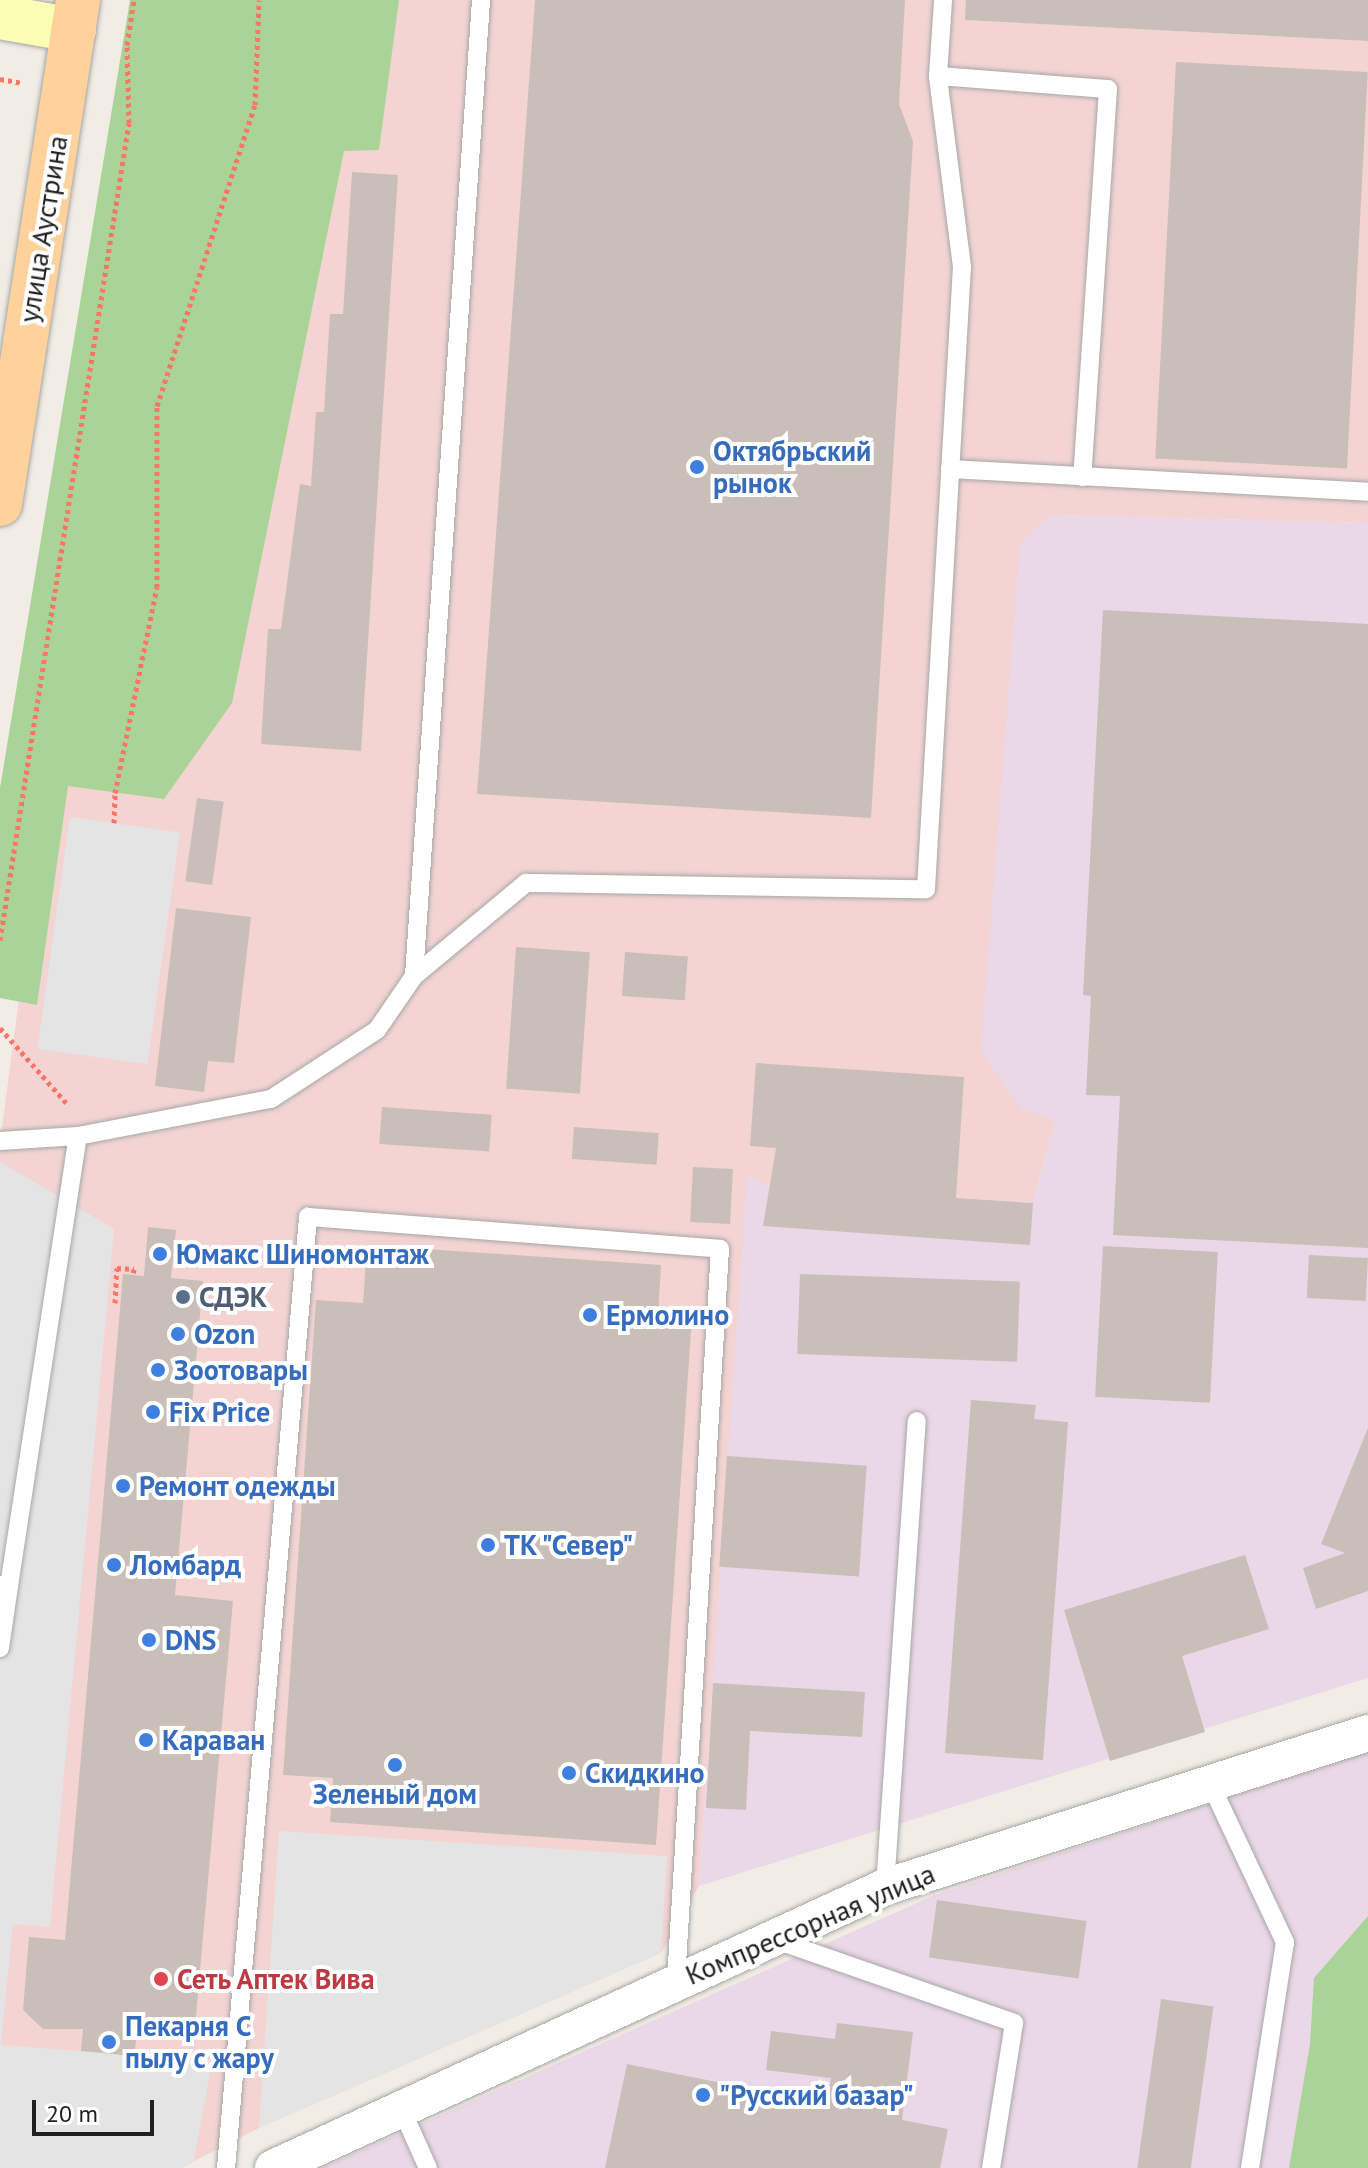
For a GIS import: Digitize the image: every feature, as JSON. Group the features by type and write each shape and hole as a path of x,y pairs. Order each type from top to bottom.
{"main road":[{"name":"улица Аустрина","path":"0,504 76,15"}],"street":[{"path":"0,17 76,15"},
{"name":"Компрессорная улица","path":"273,2168 676,1980 885,1887 1368,1733"}],"lane":[{"path":"414,976 481,0"},
{"path":"0,1141 271,1099 377,1030 414,976 526,883 926,889 962,267 938,76 943,0"},
{"path":"938,76 1108,89 1082,477"},
{"path":"950,469 1368,492"},
{"path":"0,1648 4,1585 79,1127"},
{"path":"226,2168 308,1217 720,1249 676,1980"},
{"path":"885,1887 917,1421"},
{"path":"1211,1785 1285,1942 1250,2168"},
{"path":"770,1938 1014,2023 991,2168"},
{"path":"401,2108 428,2168"}],"path":[{"path":"0,940 129,123 127,45 134,0"},
{"path":"114,823 115,793 157,587 157,406 255,105 259,0"},
{"path":"0,79 32,85"},
{"path":"0,1028 79,1127"},
{"path":"115,1303 117,1268 134,1269 133,1275"}],"shaded area":[{"path":"152,0 966,0 966,20 1368,41 1368,523 1051,515 1055,1120 1033,1203 766,1185 748,1177 699,1886 661,1953 259,2128 181,2168 0,2168 0,1142"},
{"path":"1051,515 1368,523 1368,1678 699,1886 747,1176 766,1185 1033,1203 1055,1120 1021,1109 981,1050 1020,543"},
{"path":"70,817 180,832 147,1064 37,1049"},
{"path":"0,1162 114,1229 50,1927 13,1924 1,2045 212,2061 194,2160 181,2168 0,2168"},
{"path":"1368,1751 1368,2168 322,2168 935,1895"},
{"path":"279,1831 667,1856 661,1953 259,2128"}],"green space":[{"path":"130,0 399,0 379,150 344,151 232,703 164,799 68,786 37,1005 0,998 0,788"},
{"path":"1368,1916 1368,2168 1289,2168 1310,2044 1314,1978"}],"building":[{"name":"Октябрьский рынок","path":"535,0 905,0 899,104 913,141 871,818 477,794"},
{"path":"966,0 1368,0 1368,41 965,20"},
{"path":"1176,62 1368,72 1347,469 1155,458"},
{"path":"352,172 398,175 361,751 261,744 268,629 281,629 300,484 311,486 316,412 324,412 330,314 343,314"},
{"path":"1103,610 1368,624 1368,1248 1113,1235 1120,1096 1086,1095 1091,996 1083,995"},
{"path":"197,798 224,802 212,885 185,881"},
{"path":"176,908 251,917 234,1063 208,1061 204,1092 155,1086"},
{"path":"516,947 590,952 580,1094 506,1089"},
{"path":"625,952 688,956 685,1000 622,996"},
{"path":"756,1063 964,1077 956,1198 1033,1203 1030,1245 763,1226 776,1148 750,1146"},
{"path":"382,1107 492,1115 489,1152 379,1144"},
{"path":"574,1127 659,1133 657,1165 572,1159"},
{"path":"693,1167 733,1169 730,1224 690,1222"},
{"path":"148,1227 176,1230 171,1278 203,1281 175,1595 233,1601 194,2038 137,2033 134,2056 81,2051 83,2029 43,2029 23,2010 29,1937 65,1940 123,1274 144,1276"},
{"name":"ТК \"Север\"","path":"367,1245 661,1265 658,1313 692,1316 656,1845 330,1822 333,1778 283,1775 316,1300 363,1303"},
{"path":"1103,1246 1218,1252 1210,1403 1095,1397"},
{"path":"1309,1255 1368,1258 1366,1301 1307,1298"},
{"path":"800,1274 1020,1282 1017,1362 797,1354"},
{"path":"971,1400 1036,1405 1034,1419 1068,1422 1043,1760 945,1753"},
{"path":"1368,1428 1368,1591 1316,1609 1303,1568 1345,1553 1321,1544"},
{"path":"727,1456 867,1466 859,1576 719,1567"},
{"path":"1245,1555 1269,1629 1182,1656 1205,1732 1110,1761 1064,1610"},
{"path":"713,1683 865,1692 862,1737 750,1731 746,1810 706,1808"},
{"path":"937,1900 1087,1921 1078,1978 929,1957"},
{"path":"1161,1999 1213,2006 1191,2168 1137,2168"},
{"name":"\"Русский базар\"","path":"837,2023 913,2032 902,2120 948,2129 940,2168 605,2168 627,2064 827,2104 831,2078 766,2070 771,2031 835,2039"}],"place":[{"name":"Октябрьский рынок","path":"697,467"},
{"name":"Юмакс Шиномонтаж","path":"160,1254"},
{"name":"СДЭК","path":"183,1297"},
{"name":"Ермолино","path":"590,1315"},
{"name":"Ozon","path":"178,1334"},
{"name":"Зоотовары","path":"158,1370"},
{"name":"Fix Price","path":"153,1412"},
{"name":"Ремонт одежды","path":"123,1486"},
{"name":"ТК \"Север\"","path":"488,1545"},
{"name":"Ломбард","path":"114,1565"},
{"name":"DNS","path":"149,1640"},
{"name":"Караван","path":"146,1740"},
{"name":"Зеленый дом","path":"395,1765"},
{"name":"Скидкино","path":"569,1773"},
{"name":"Сеть Аптек Вива","path":"161,1979"},
{"name":"Пекарня С пылу с жару","path":"109,2042"},
{"name":"\"Русский базар\"","path":"703,2095"}]}
